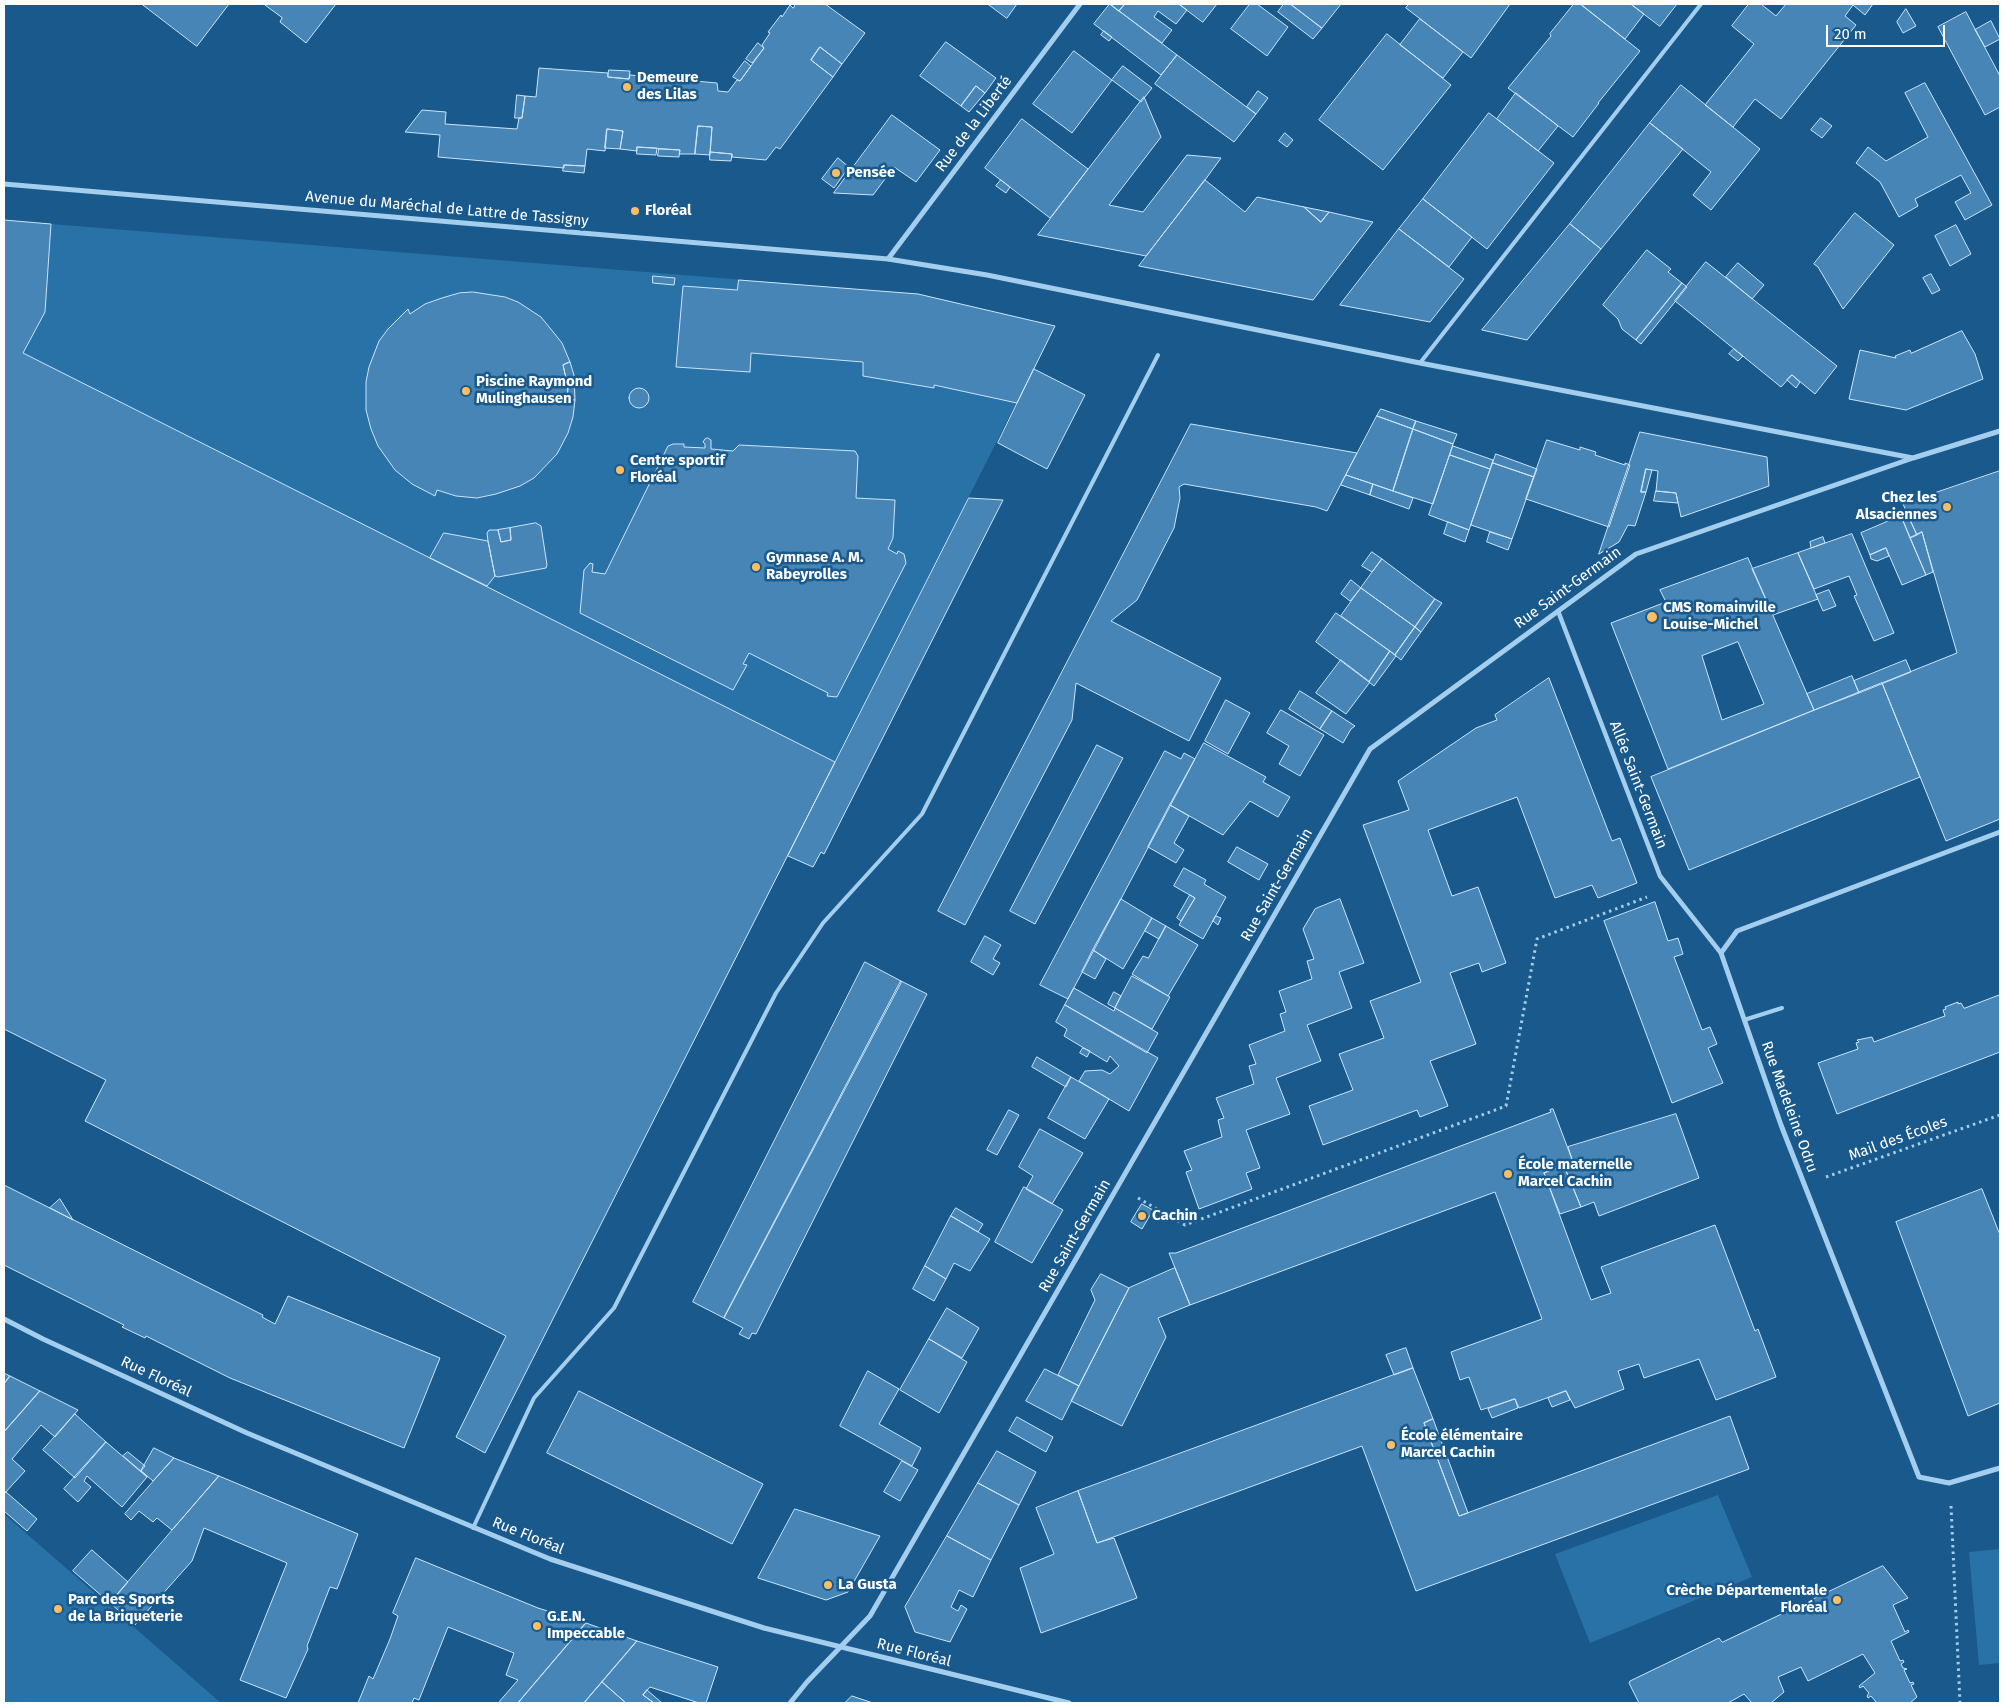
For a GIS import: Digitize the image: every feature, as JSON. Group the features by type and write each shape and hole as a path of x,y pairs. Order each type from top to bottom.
{"street":[{"name":"Rue de la Liberté","path":"888,259 1080,4"},
{"name":"Avenue du Maréchal de Lattre de Tassigny","path":"4,184 888,259 987,275 1420,363 1913,458"},
{"name":"Rue Saint-Germain","path":"790,1703 807,1682 870,1616 1370,749 1636,554 1913,458 2000,431"},
{"name":"Allée Saint-Germain","path":"1558,611 1660,876 1721,953"},
{"path":"1721,953 1737,930 2000,832"},
{"name":"Rue Madeleine Odru","path":"1721,953 1780,1125 1919,1476 1950,1483 2000,1468"},
{"name":"Rue Floréal","path":"4,1319 43,1339 247,1433 550,1560 764,1628 1069,1703"}],"lane":[{"path":"1420,363 1701,4"},
{"path":"473,1528 534,1398 614,1308 776,993 823,923 922,814 1158,355"},
{"path":"1744,1020 1782,1008"}],"path":[{"path":"1118,1186 1185,1225 1506,1106 1537,939 1670,888"},
{"name":"Mail des Écoles","path":"1804,1185 2000,1115"},
{"path":"1950,1483 1960,1703"}],"shaded area":[{"name":"Centre sportif Floréal","path":"51,224 918,294 1055,326 835,762 23,353 45,312"},
{"path":"1718,1495 1752,1577 1590,1643 1555,1554"},
{"name":"Parc des Sports de la Briqueterie","path":"4,1514 221,1703 4,1703"},
{"path":"2000,1549 2000,1663 1979,1665 1969,1552"}],"building":[{"path":"142,4 229,4 197,46"},
{"path":"264,4 336,4 306,43 280,22 282,18"},
{"name":"Demeure des Lilas","path":"796,4 825,4 865,33 842,64 820,47 811,60 833,77 780,149 776,147 766,160 732,157 732,154 710,152 712,127 698,126 695,154 679,154 680,150 637,147 637,151 620,149 623,131 607,129 605,151 587,149 585,166 564,165 564,168 438,157 440,135 405,132 422,110 446,112 445,124 517,129 519,118 522,118 525,96 536,97 539,68 608,73 608,77 629,79 630,75 717,83 718,91 728,92 737,80 740,81 764,48 762,45 770,33 768,32 781,15 782,17 790,5 793,8"},
{"path":"988,4 1017,4 1007,18"},
{"path":"1110,4 1177,55 1161,75 1094,24"},
{"path":"1110,4 1125,4 1119,11"},
{"path":"1125,4 1179,4 1187,10 1176,24 1158,11 1154,17 1172,30 1162,43 1119,11"},
{"path":"1179,4 1217,4 1203,22"},
{"path":"1250,4 1257,4 1288,27 1267,56 1231,29"},
{"path":"1284,4 1290,4 1322,28 1313,39 1278,12"},
{"path":"1291,4 1341,4 1322,28"},
{"path":"1409,4 1510,4 1471,58 1406,8"},
{"path":"1574,4 1580,4 1640,51 1573,137 1508,88 1551,36 1550,34"},
{"path":"1585,4 1631,4 1644,14 1625,39 1583,6"},
{"path":"1631,4 1677,4 1660,26"},
{"path":"1749,4 1761,4 1776,16 1786,4 1873,4 1865,15 1853,5 1845,16 1856,25 1781,119 1755,99 1733,127 1705,105 1754,44 1732,26"},
{"path":"1906,9 1916,26 1903,33 1897,22"},
{"path":"1966,12 2000,76 2000,107 1985,115 1938,27"},
{"path":"1420,19 1463,52 1443,78 1400,45"},
{"path":"1991,21 2000,39 1985,47 1975,30"},
{"path":"1104,31 1112,37 1109,41 1101,35"},
{"path":"1387,34 1451,85 1383,170 1319,120"},
{"path":"946,42 996,78 985,93 976,86 961,106 920,76"},
{"path":"758,43 764,48 752,63 746,59"},
{"path":"820,47 842,64 833,77 811,60"},
{"path":"1074,51 1112,80 1072,133 1033,104"},
{"path":"1177,55 1256,114 1234,142 1155,84"},
{"path":"745,61 751,66 740,81 733,77"},
{"path":"1123,66 1152,88 1141,102 1112,80"},
{"path":"609,70 630,71 629,79 608,77"},
{"path":"1925,83 1992,205 1965,220 1955,202 1971,193 1961,175 1915,199 1918,206 1899,217 1880,182 1856,163 1868,147 1886,161 1928,137 1905,93"},
{"path":"1681,85 1760,149 1711,210 1693,195 1711,172 1650,123"},
{"path":"976,86 985,93 969,112 961,106"},
{"path":"1258,91 1268,98 1256,114 1247,107"},
{"path":"1516,93 1558,126 1538,151 1497,119"},
{"path":"517,95 525,96 522,118 515,118"},
{"path":"1144,97 1161,137 1109,205 1143,212 1187,155 1221,158 1205,180 1146,256 1038,235"},
{"path":"1489,113 1554,163 1487,249 1423,199"},
{"path":"892,115 940,150 916,182 894,167 873,195 834,193"},
{"path":"1821,118 1832,126 1822,138 1811,130"},
{"path":"1022,119 1088,169 1050,218 985,168"},
{"path":"1650,123 1683,149 1601,249 1570,224"},
{"path":"698,126 712,127 710,155 695,154"},
{"path":"607,129 623,131 620,149 605,148"},
{"path":"1285,133 1293,140 1287,147 1279,141"},
{"path":"637,147 657,148 656,155 637,154"},
{"path":"659,149 680,150 679,157 658,156"},
{"path":"710,152 732,154 731,161 710,160"},
{"name":"Pensée","path":"838,158 849,167 834,188 822,179"},
{"path":"564,165 585,166 584,173 563,171"},
{"path":"1001,180 1010,187 1006,193 996,186"},
{"path":"1205,180 1245,212 1257,197 1304,207 1321,222 1329,212 1373,222 1313,300 1139,266"},
{"path":"1423,199 1472,237 1449,267 1399,229"},
{"path":"1304,207 1329,212 1321,222"},
{"path":"1855,213 1894,245 1843,309 1818,267 1814,264"},
{"path":"4,220 51,224 45,312 23,353 835,762 485,1453 456,1437 506,1336 85,1121 106,1080 4,1029"},
{"path":"1570,224 1601,249 1527,340 1482,330"},
{"path":"1956,225 1971,254 1950,266 1935,236"},
{"path":"1399,229 1464,279 1430,322 1340,305"},
{"path":"1647,250 1671,269 1668,272 1682,283 1636,340 1622,329 1618,319 1603,305"},
{"path":"1706,262 1837,366 1815,394 1792,375 1781,387 1675,301"},
{"path":"1738,263 1764,285 1752,299 1726,277"},
{"path":"1931,274 1940,290 1932,294 1923,278"},
{"path":"653,276 675,278 674,285 653,283"},
{"path":"739,280 918,294 1055,326 1017,403 934,385 934,388 863,376 863,362 751,353 750,372 676,367 683,286 737,290"},
{"path":"1682,283 1687,287 1641,344 1636,340"},
{"name":"Piscine Raymond Mulinghausen","path":"473,292 505,297 518,302 541,317 562,343 570,362 563,365 568,387 567,399 575,400 573,417 568,433 557,454 534,478 520,486 477,498 456,496 437,490 435,496 412,484 395,470 378,446 366,410 366,382 369,367 379,341 408,309 410,314 425,304 442,298 459,293"},
{"path":"1962,331 1975,354 1983,379 1906,410 1849,399 1860,350 1896,358 1895,356 1910,350 1911,353"},
{"path":"1734,349 1743,356 1738,361 1729,354"},
{"path":"570,362 574,375 575,400 567,399 568,387 563,365"},
{"path":"1034,369 1085,395 1047,469 998,443"},
{"path":"1792,375 1800,382 1796,388 1787,380"},
{"path":"639,388 646,391 649,398 646,405 639,408 632,405 629,398 632,391"},
{"path":"1381,409 1416,421 1413,429 1377,416"},
{"path":"1377,416 1413,429 1393,491 1346,475"},
{"path":"1416,421 1457,434 1453,444 1413,429"},
{"path":"1191,424 1357,453 1327,511 1316,507 1184,484 1179,487 1180,498 1174,528 1137,600 1111,621 1221,678 1189,741 1076,683 1072,720 965,925 938,911"},
{"path":"1413,429 1453,444 1433,504 1393,491"},
{"path":"1640,432 1767,457 1769,486 1681,517 1676,493 1656,491 1658,471 1646,469 1641,492 1646,492 1635,526 1628,525 1619,542 1599,554"},
{"name":"Gymnase A. M. Rabeyrolles","path":"708,438 711,440 711,449 733,451 739,445 855,451 858,456 856,498 895,500 893,538 888,549 897,554 898,551 904,554 906,563 837,697 827,696 828,693 749,653 743,664 747,665 733,690 580,613 584,570 590,563 593,564 592,572 605,574 668,446 684,444 684,447 705,448 703,442"},
{"path":"1547,440 1580,450 1580,447 1596,452 1595,455 1630,465 1609,527 1526,499"},
{"path":"1453,446 1493,460 1490,469 1450,455"},
{"path":"1496,454 1537,469 1534,477 1493,463"},
{"path":"1450,455 1490,469 1469,530 1429,515"},
{"path":"1493,463 1534,477 1512,539 1471,525"},
{"path":"1646,469 1652,470 1646,492 1641,492"},
{"path":"2000,471 2000,819 1946,841 1882,683 1957,653 1922,532 1917,535 1903,504"},
{"path":"1346,475 1373,484 1370,495 1341,485"},
{"path":"1373,484 1413,498 1409,509 1370,495"},
{"path":"1656,491 1676,493 1678,503 1654,501"},
{"path":"969,498 1003,500 824,854 821,852 813,867 788,856"},
{"path":"1907,514 1917,535 1910,538 1901,516"},
{"path":"1901,516 1926,575 1902,585 1886,548 1870,555 1861,533"},
{"path":"1448,522 1469,530 1465,542 1444,534"},
{"path":"536,523 541,526 546,568 495,576 488,541 487,533 489,530 498,530 501,542 511,540 510,528"},
{"path":"510,528 511,540 501,542 498,530"},
{"path":"1490,532 1512,539 1508,550 1487,542"},
{"path":"1922,532 1933,572 1926,575 1910,538"},
{"path":"444,533 488,541 495,576 487,586 430,558"},
{"path":"1852,534 1894,633 1874,641 1854,596 1857,595 1849,576 1814,589 1798,553"},
{"path":"1823,537 1825,543 1811,548 1810,542"},
{"path":"1886,548 1889,556 1877,561 1871,559 1870,555"},
{"path":"1372,552 1382,559 1372,572 1362,566"},
{"path":"1798,553 1818,599 1773,615 1752,569"},
{"path":"1748,558 1814,710 1668,769 1611,623 1666,602 1660,590","holes":["1738,642 1764,704 1722,720 1702,656"]},
{"path":"1382,559 1435,599 1415,627 1361,588"},
{"path":"1351,580 1361,588 1350,601 1341,594"},
{"path":"1361,588 1415,627 1395,655 1341,616"},
{"path":"1829,590 1836,606 1823,611 1816,595"},
{"path":"1435,599 1442,603 1421,632 1415,627"},
{"path":"1336,613 1390,651 1369,682 1316,642"},
{"path":"1415,627 1421,632 1401,660 1395,655"},
{"path":"1390,651 1396,656 1374,686 1369,682"},
{"path":"1341,660 1370,682 1346,714 1316,693"},
{"path":"1906,660 1911,672 1859,693 1854,681"},
{"path":"1852,676 1859,693 1814,710 1807,694"},
{"path":"1549,678 1612,841 1620,838 1637,883 1598,898 1592,885 1555,898 1517,797 1428,830 1452,896 1478,887 1506,963 1482,972 1479,963 1450,973 1476,1044 1430,1061 1448,1106 1420,1117 1417,1110 1323,1145 1309,1106 1353,1090 1339,1054 1384,1038 1370,1001 1421,982 1363,825 1409,810 1398,781 1476,728 1497,720 1495,715"},
{"path":"1882,683 1920,777 1689,870 1651,777"},
{"path":"1300,691 1332,711 1320,729 1289,709"},
{"path":"1226,700 1250,713 1228,754 1205,741"},
{"path":"1281,710 1324,735 1300,776 1279,764 1289,746 1267,733"},
{"path":"1332,711 1355,726 1351,729 1343,743 1320,729"},
{"path":"1204,743 1266,777 1263,782 1290,797 1278,817 1250,801 1223,835 1170,805"},
{"path":"1097,745 1123,758 1035,924 1010,911"},
{"path":"1165,751 1181,759 1184,753 1195,759 1068,999 1040,985"},
{"path":"1170,805 1189,816 1174,843 1184,850 1176,863 1148,847"},
{"path":"1237,847 1268,864 1259,880 1228,862"},
{"path":"1184,868 1206,880 1204,884 1226,897 1203,939 1179,925 1195,898 1174,886"},
{"path":"1190,895 1195,898 1181,921 1177,918"},
{"path":"1121,899 1152,918 1123,969 1093,950"},
{"path":"1340,899 1364,963 1339,972 1352,1008 1307,1025 1321,1061 1276,1078 1290,1114 1246,1130 1260,1168 1246,1173 1252,1189 1199,1209 1186,1172 1192,1170 1184,1151 1222,1137 1218,1120 1224,1118 1216,1098 1254,1084 1249,1066 1256,1064 1249,1045 1285,1031 1280,1014 1286,1012 1279,991 1312,979 1307,961 1314,959 1303,929 1315,909"},
{"path":"1655,902 1668,941 1678,938 1683,954 1674,957 1702,1030 1710,1027 1717,1044 1708,1048 1723,1083 1672,1103 1604,921"},
{"path":"1216,916 1221,918 1218,925 1213,921"},
{"path":"1152,918 1166,926 1159,939 1145,931"},
{"path":"1166,926 1198,945 1168,996 1132,974 1143,956 1148,958"},
{"path":"985,936 1001,945 993,959 1000,963 993,975 971,962"},
{"path":"1093,950 1106,959 1095,979 1082,972"},
{"path":"865,962 901,981 901,983 724,1318 693,1302"},
{"path":"1132,976 1170,997 1152,1029 1115,1008"},
{"path":"901,981 927,994 756,1334 752,1333 749,1339 739,1334 743,1328 724,1318"},
{"path":"1074,988 1114,1011 1115,1008 1158,1033 1147,1053 1065,1005"},
{"path":"1114,992 1121,996 1115,1008 1108,1004"},
{"path":"2000,995 2000,1052 1837,1114 1818,1063 1858,1049 1856,1043 1859,1042 1857,1040 1872,1037 1874,1042 1945,1016 1943,1010 1946,1009 1945,1007 1958,1002 1964,1008"},
{"path":"1065,1005 1158,1058 1129,1111 1079,1081 1085,1071 1102,1070 1110,1074 1119,1066 1110,1056 1107,1062 1064,1036 1067,1029 1056,1022"},
{"path":"1083,1048 1090,1051 1087,1057 1080,1053"},
{"path":"1037,1057 1071,1077 1066,1087 1032,1067"},
{"path":"1071,1077 1109,1099 1085,1139 1048,1118"},
{"path":"1553,1109 1573,1162 1544,1173 1591,1300 1611,1293 1601,1267 1715,1225 1755,1331 1758,1329 1776,1377 1716,1400 1699,1359 1644,1378 1639,1364 1618,1371 1624,1389 1575,1408 1566,1391 1519,1408 1515,1399 1481,1410 1469,1377 1460,1380 1451,1352 1542,1319 1495,1192 1190,1305 1169,1253 1176,1253 1551,1112 1550,1110"},
{"path":"1009,1110 1019,1115 997,1155 987,1150"},
{"path":"1676,1114 1699,1178 1599,1216 1594,1202 1581,1207 1564,1166 1573,1162 1568,1147"},
{"path":"1040,1129 1083,1153 1052,1204 1026,1189 1033,1176 1019,1167"},
{"path":"1564,1166 1581,1207 1560,1214 1544,1173"},
{"path":"4,1185 263,1315 262,1317 275,1324 288,1296 440,1358 404,1448 230,1378 146,1336 145,1338 122,1327 124,1325 4,1265"},
{"path":"1024,1187 1063,1210 1032,1263 995,1242"},
{"path":"1982,1189 2000,1235 2000,1403 1968,1416 1896,1222"},
{"path":"60,1199 73,1220 50,1208"},
{"name":"Cachin","path":"1142,1204 1153,1210 1142,1229 1131,1222"},
{"path":"956,1208 983,1224 978,1232 951,1216"},
{"path":"951,1216 990,1239 970,1271 954,1263 946,1279 925,1266"},
{"path":"925,1266 946,1279 934,1301 913,1289"},
{"path":"1175,1268 1190,1305 1158,1318 1166,1337 1122,1426 1071,1401 1129,1288"},
{"path":"1101,1274 1129,1288 1079,1386 1058,1375 1095,1300 1091,1290"},
{"path":"947,1308 979,1328 962,1358 929,1339"},
{"path":"929,1339 967,1362 939,1413 900,1390"},
{"path":"1406,1348 1413,1368 1394,1375 1386,1355"},
{"path":"1413,1368 1433,1419 1424,1423 1459,1516 1730,1416 1749,1469 1416,1591 1362,1446 1097,1543 1078,1491"},
{"path":"1045,1369 1079,1386 1062,1420 1026,1401"},
{"path":"868,1371 899,1389 879,1424 921,1448 912,1466 840,1426"},
{"path":"4,1373 10,1376 4,1384"},
{"path":"10,1376 40,1391 4,1432 4,1384"},
{"path":"40,1391 78,1410 55,1437 41,1425 12,1459 25,1471 4,1494 4,1432"},
{"path":"579,1391 763,1484 732,1544 547,1453"},
{"path":"1566,1391 1570,1400 1552,1407 1548,1398"},
{"path":"1515,1399 1518,1408 1492,1418 1488,1409"},
{"path":"75,1414 106,1442 75,1478 43,1450"},
{"path":"1017,1417 1053,1437 1046,1452 1009,1431"},
{"path":"1433,1419 1468,1513 1459,1516 1424,1423"},
{"path":"106,1442 147,1477 122,1507 87,1476 84,1481 91,1487 78,1502 64,1489"},
{"path":"154,1448 174,1458 153,1481 141,1471"},
{"path":"997,1451 1036,1472 1019,1505 978,1483"},
{"path":"128,1452 145,1466 141,1471 148,1477 123,1456"},
{"path":"174,1458 219,1476 172,1530 157,1518 153,1522 139,1511 131,1520 125,1514"},
{"path":"902,1461 918,1470 900,1501 884,1492"},
{"path":"219,1476 358,1534 337,1589 330,1587 307,1646 308,1649 286,1698 240,1680 287,1563 204,1528 192,1561 135,1625 110,1603"},
{"path":"978,1483 1019,1505 991,1560 947,1536"},
{"path":"1078,1491 1097,1543 1114,1538 1137,1598 1041,1633 1020,1568 1054,1554 1036,1508"},
{"path":"6,1492 37,1519 27,1531 4,1511 4,1494"},
{"path":"795,1509 880,1536 848,1592 826,1600 758,1578"},
{"path":"947,1536 991,1560 973,1597 959,1590 951,1607 958,1611 961,1605 967,1609 950,1642 915,1632 905,1607"},
{"path":"92,1550 128,1582 110,1603 73,1571"},
{"path":"416,1558 538,1608 586,1623 518,1703 498,1703 518,1680 506,1675 514,1653 448,1627 419,1700 414,1698 412,1703 358,1703 369,1676 373,1679 390,1639 398,1616 393,1613"},
{"path":"1883,1566 1908,1598 1893,1605 1905,1632 1908,1630 1909,1632 1891,1641 1900,1661 1903,1660 1904,1662 1901,1664 1903,1668 1907,1669 1904,1670 1910,1683 1913,1682 1914,1684 1911,1685 1917,1697 1910,1703 1877,1703 1871,1696 1868,1698 1869,1693 1863,1686 1860,1688 1859,1686 1875,1673 1863,1654 1808,1681 1801,1667 1778,1677 1784,1692 1771,1703 1752,1703 1744,1694 1728,1703 1639,1703 1629,1683 1630,1681 1719,1638 1722,1642"},
{"path":"586,1623 637,1641 584,1703 519,1702"},
{"path":"637,1641 718,1667 706,1703 699,1703 650,1687 643,1695 654,1703 626,1703 602,1682"},
{"path":"602,1682 626,1703 584,1703"},
{"path":"647,1690 662,1703 654,1703 643,1695"},
{"path":"852,1696 873,1703 845,1703"}],"place":[{"name":"Demeure des Lilas","path":"627,87"},
{"name":"Pensée","path":"836,173"},
{"name":"Floréal","path":"635,211"},
{"name":"Piscine Raymond Mulinghausen","path":"466,391"},
{"name":"Centre sportif Floréal","path":"620,470"},
{"name":"Chez les Alsaciennes","path":"1947,507"},
{"name":"Gymnase A. M. Rabeyrolles","path":"756,567"},
{"name":"CMS Romainville Louise-Michel","path":"1652,617"},
{"name":"École maternelle Marcel Cachin","path":"1508,1174"},
{"name":"Cachin","path":"1142,1216"},
{"name":"École élémentaire Marcel Cachin","path":"1391,1445"},
{"name":"La Gusta","path":"828,1585"},
{"name":"Crèche Départementale Floréal","path":"1837,1600"},
{"name":"Parc des Sports de la Briqueterie","path":"58,1609"},
{"name":"G.E.N. Impeccable","path":"537,1626"}]}
